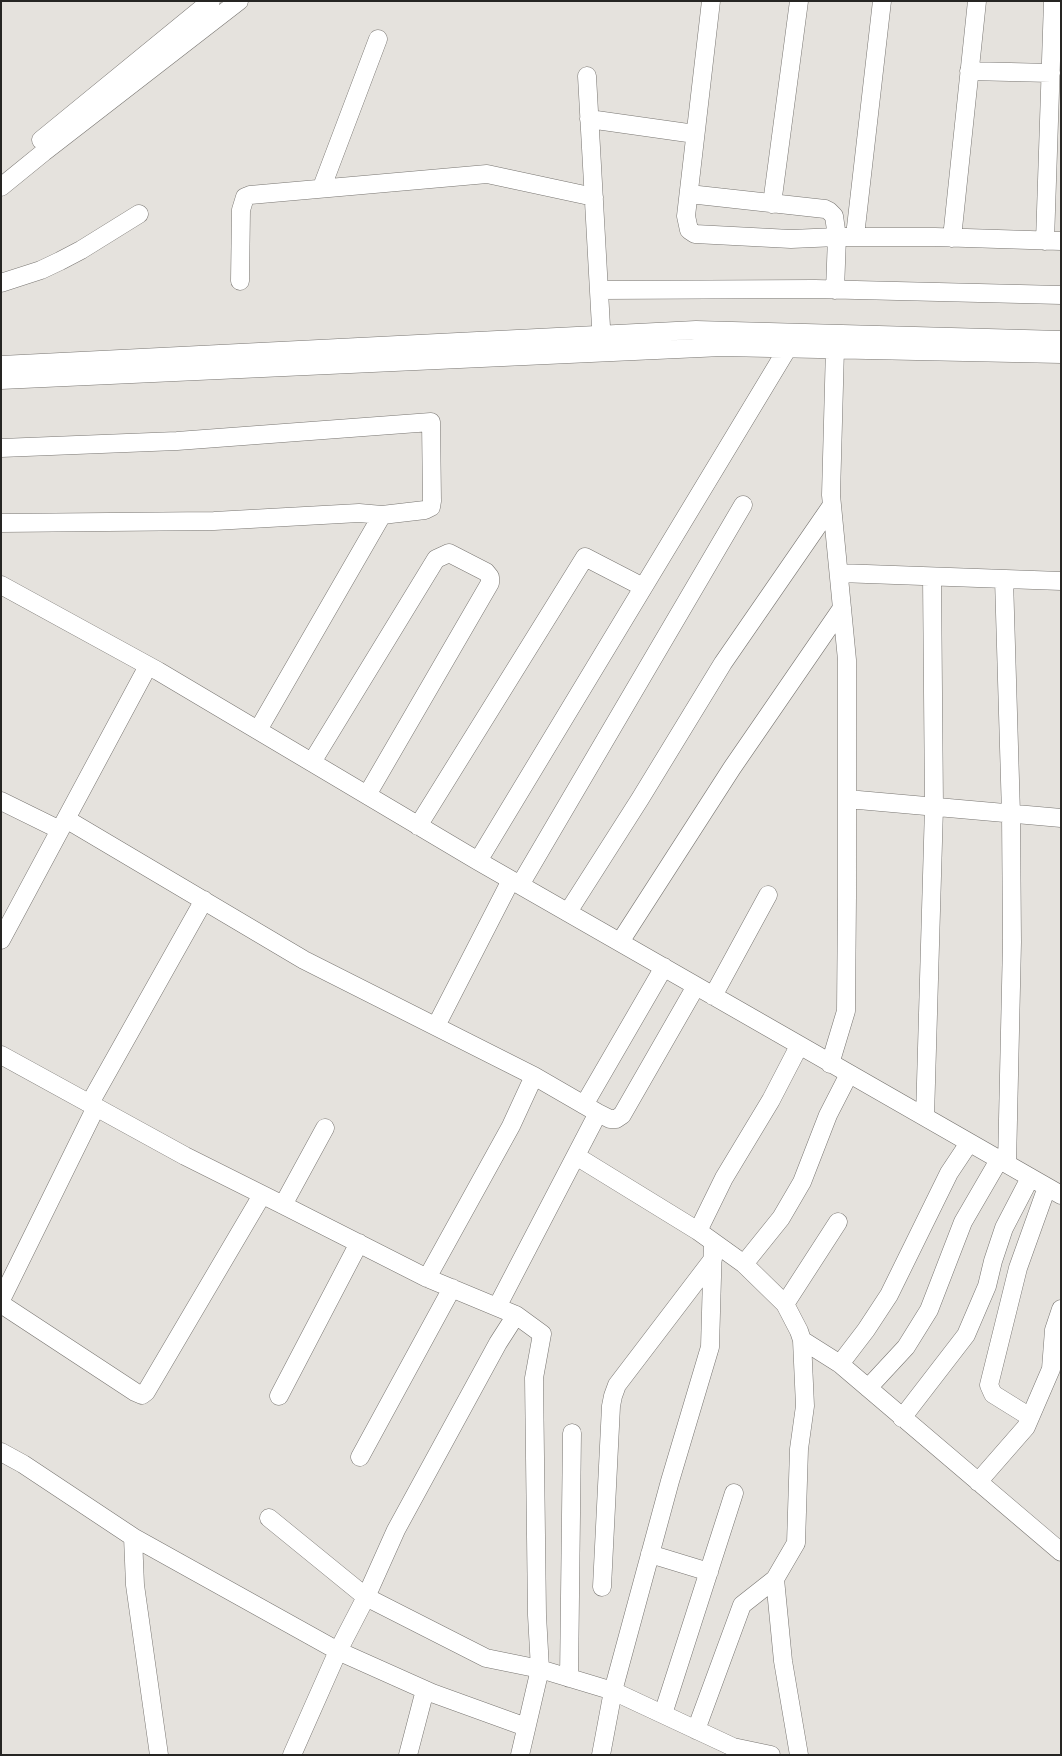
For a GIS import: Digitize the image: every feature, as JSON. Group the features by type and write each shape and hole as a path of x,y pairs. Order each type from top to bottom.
{"street":[{"path":"1,187 195,26 211,1"},
{"path":"1,171 195,26 239,1"},
{"path":"710,1 689,194 687,223 689,230 695,234 791,239 855,236 1053,241 1055,147 1053,1"},
{"path":"772,204 799,1"},
{"path":"855,236 882,1"},
{"path":"952,238 977,1"},
{"path":"322,187 378,39"},
{"path":"970,71 1054,82"},
{"path":"587,76 602,343"},
{"path":"589,119 695,134"},
{"path":"240,281 241,210 245,197 250,195 322,187 487,174 594,197"},
{"path":"689,194 829,211 834,216 837,237 835,290"},
{"path":"1,284 60,261 139,214"},
{"path":"599,290 835,290 1061,295"},
{"path":"1,380 602,343 696,330 1061,340"},
{"path":"478,861 797,332"},
{"path":"1,365 602,343 1061,354"},
{"path":"830,1064 846,1011 847,660 832,505 835,348"},
{"path":"1,448 178,442 431,422 432,501 431,507 425,510 382,515 359,513 214,521 1,523"},
{"path":"436,1026 515,882 743,505"},
{"path":"568,912 723,663 832,505"},
{"path":"258,730 382,515"},
{"path":"312,762 436,558 449,554 486,572 490,577 490,583 367,795"},
{"path":"418,826 585,557 643,587"},
{"path":"839,573 1061,581"},
{"path":"925,1118 934,807 932,577"},
{"path":"868,1388 906,1347 929,1310 963,1222 1003,1162 1012,942 1011,814 1004,579"},
{"path":"1,585 148,666 478,861 1054,1191 1018,1268 989,1385 993,1394 1030,1417"},
{"path":"620,942 732,768 842,608"},
{"path":"1,940 148,666"},
{"path":"847,800 1061,818"},
{"path":"1,801 63,824 204,900 304,960 534,1076 610,1119 616,1119 622,1115 696,986"},
{"path":"714,996 768,895"},
{"path":"1,1300 93,1105 204,900"},
{"path":"497,1307 576,1156 591,1109 664,968"},
{"path":"698,1231 724,1178 771,1100 798,1046"},
{"path":"1,1055 186,1156 427,1278 516,1315 542,1334 534,1378 537,1614 540,1669 520,1755"},
{"path":"744,1264 781,1218 802,1182 828,1115 849,1074"},
{"path":"427,1278 511,1126 534,1076"},
{"path":"283,1205 325,1128"},
{"path":"840,1364 889,1296 949,1173 969,1143"},
{"path":"576,1156 698,1231 713,1250 744,1264 785,1304 802,1340 805,1406 799,1449 796,1544 774,1579 742,1605 696,1730"},
{"path":"902,1418 966,1336 987,1286 1004,1228 1030,1178"},
{"path":"1,1304 135,1392 142,1394 146,1392 262,1195"},
{"path":"785,1304 838,1222"},
{"path":"278,1396 359,1243"},
{"path":"605,1753 613,1691 670,1481 710,1347 713,1250"},
{"path":"602,1587 613,1396 617,1385 713,1250"},
{"path":"360,1457 452,1288"},
{"path":"978,1482 1026,1427 1051,1369 1054,1330 1061,1309"},
{"path":"292,1755 338,1651 366,1597 396,1530 498,1343 516,1315"},
{"path":"802,1340 840,1364 1061,1552"},
{"path":"569,1678 572,1433"},
{"path":"1,1452 23,1464 133,1537 338,1651 425,1690 526,1727"},
{"path":"663,1714 734,1493"},
{"path":"269,1518 366,1597 486,1658 540,1669 613,1691 733,1747 771,1755"},
{"path":"133,1537 135,1584 159,1755"},
{"path":"650,1554 709,1572"},
{"path":"774,1579 784,1661 799,1755"},
{"path":"408,1755 425,1690"}]}
